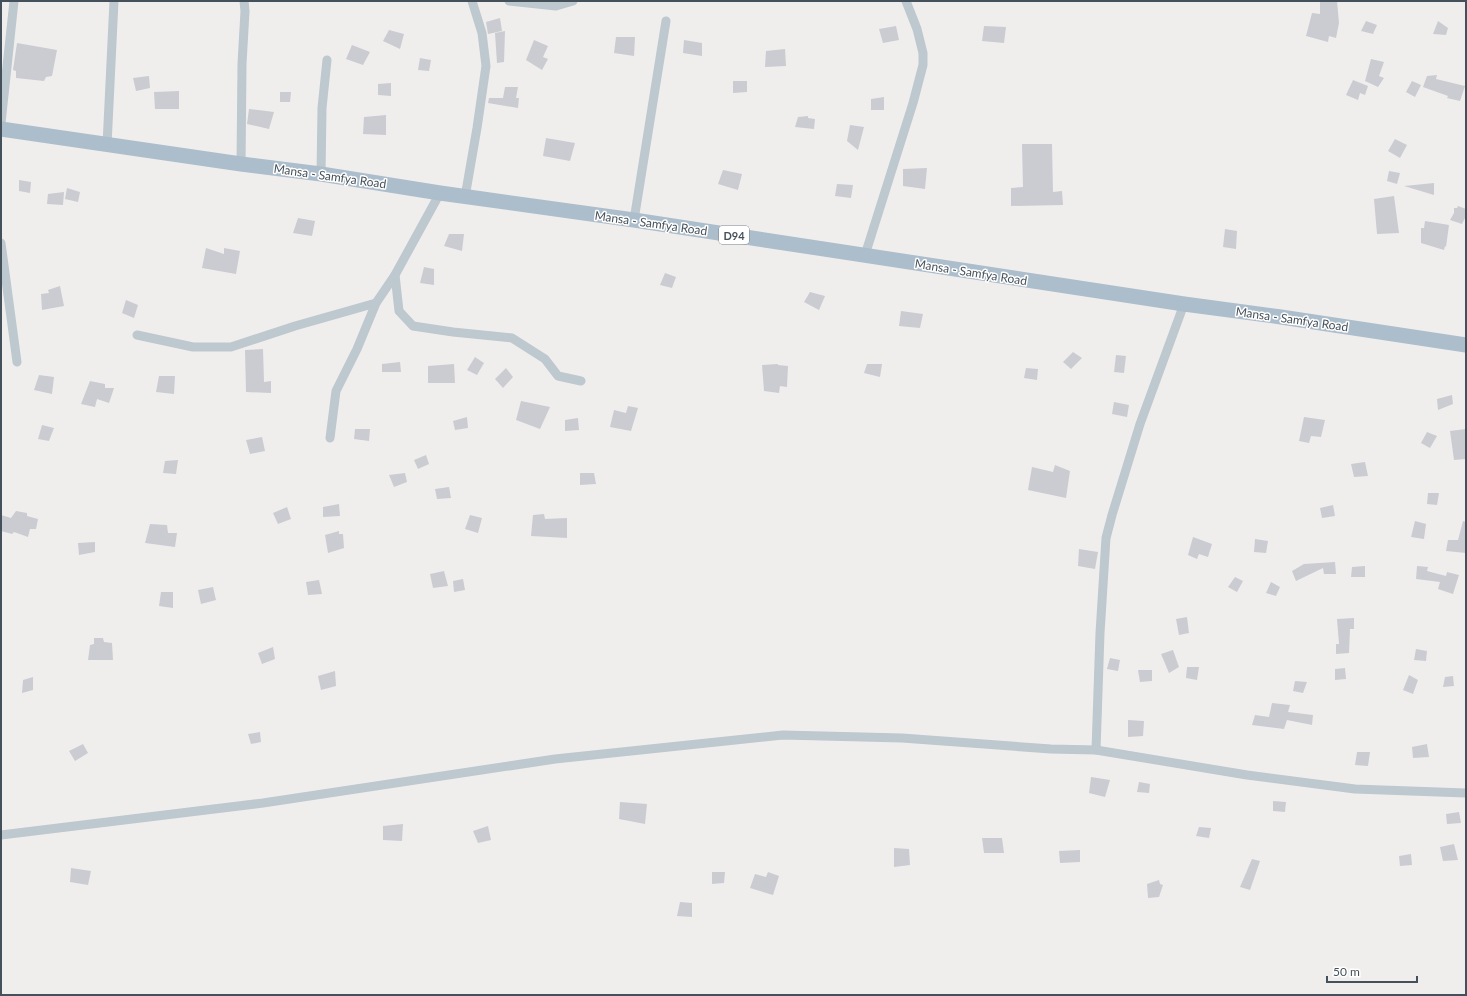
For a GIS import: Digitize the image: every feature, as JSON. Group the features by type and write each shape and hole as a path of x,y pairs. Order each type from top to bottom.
{"main road":[{"name":"Mansa - Samfya Road","path":"1,129 241,164 321,174 465,197 634,220 1184,304 1289,318 1466,345"}],"street":[{"path":"1,123 14,1"},
{"path":"107,145 114,1"},
{"path":"241,164 244,1"},
{"path":"465,197 486,66 482,33 472,1"},
{"path":"508,1 556,6 572,1"},
{"path":"865,255 913,102 923,65 923,53 906,1"},
{"path":"634,220 666,21"},
{"path":"321,174 322,108 327,60"},
{"path":"330,438 336,391 357,349 376,303 395,275 440,193"},
{"path":"1,243 17,362"},
{"path":"395,275 399,311 413,326 512,338 545,360 558,376 581,381"},
{"path":"137,335 193,347 231,347 295,326 376,303"},
{"path":"1096,750 1100,633 1106,538 1140,424 1184,304"},
{"path":"1,836 263,803 555,760 783,735 902,738 1051,749 1096,750 1247,775 1355,789 1466,793"}],"building":[{"path":"1320,1 1337,1 1339,23 1336,38 1329,36 1328,42 1306,36 1312,13 1320,14"},
{"path":"500,18 502,31 488,34 486,22"},
{"path":"1366,21 1377,25 1373,34 1361,31"},
{"path":"1438,21 1448,28 1446,35 1433,34"},
{"path":"896,26 899,40 883,43 879,29"},
{"path":"984,26 1006,27 1004,43 982,41"},
{"path":"389,30 404,34 400,49 383,41"},
{"path":"505,31 504,62 497,63 495,33"},
{"path":"616,37 635,37 634,56 614,53"},
{"path":"534,40 548,46 543,57 548,59 542,70 526,60"},
{"path":"684,40 702,43 702,56 683,53"},
{"path":"17,43 57,50 52,76 46,77 44,81 16,78 16,71 13,70"},
{"path":"352,45 370,52 363,65 346,59"},
{"path":"785,49 786,66 765,67 766,51"},
{"path":"420,58 431,60 429,71 418,70"},
{"path":"1371,59 1384,62 1379,76 1384,78 1378,87 1365,81"},
{"path":"1437,75 1436,79 1465,86 1460,101 1447,98 1448,96 1423,87 1427,76"},
{"path":"149,76 150,88 136,91 133,78"},
{"path":"1353,80 1368,86 1365,95 1360,93 1358,100 1346,95"},
{"path":"733,81 747,81 747,92 733,93"},
{"path":"1412,81 1421,85 1415,97 1406,92"},
{"path":"391,83 391,96 378,95 378,84"},
{"path":"505,87 518,87 516,98 519,98 518,108 488,103 489,98 503,98"},
{"path":"179,91 179,109 155,109 154,92"},
{"path":"280,92 291,92 290,102 280,102"},
{"path":"884,97 884,110 871,110 871,99"},
{"path":"249,109 274,112 269,129 247,124"},
{"path":"386,115 386,135 363,134 364,117"},
{"path":"808,116 808,118 815,119 814,129 795,127 798,117"},
{"path":"850,125 864,127 858,150 847,141"},
{"path":"546,138 575,143 570,161 543,156"},
{"path":"1395,139 1407,145 1400,158 1388,151"},
{"path":"1022,144 1052,144 1053,192 1062,191 1063,205 1011,206 1011,188 1023,187"},
{"path":"927,168 925,189 903,186 903,169"},
{"path":"723,170 742,174 738,190 718,184"},
{"path":"1389,171 1400,173 1397,184 1387,181"},
{"path":"19,180 31,182 30,193 19,191"},
{"path":"1434,183 1434,195 1404,186"},
{"path":"837,184 853,185 851,198 835,196"},
{"path":"67,188 80,192 78,202 65,199"},
{"path":"64,192 63,205 47,204 48,194"},
{"path":"1394,196 1399,233 1377,234 1374,199"},
{"path":"1458,206 1466,209 1466,216 1462,224 1450,220 1454,213 1454,208 1457,208"},
{"path":"298,218 315,221 312,236 293,233"},
{"path":"1425,221 1449,225 1446,247 1445,246 1444,250 1421,243 1421,228 1424,228"},
{"path":"1225,229 1237,231 1236,249 1223,247"},
{"path":"449,234 464,234 462,251 444,246"},
{"path":"206,248 224,254 224,248 240,251 236,274 202,268"},
{"path":"424,267 434,269 434,285 420,283"},
{"path":"665,273 676,277 672,288 660,285"},
{"path":"60,286 64,306 42,310 41,294 49,293 48,290"},
{"path":"810,292 825,296 819,310 804,302"},
{"path":"126,300 138,305 134,318 122,313"},
{"path":"901,311 923,314 920,328 899,326"},
{"path":"263,349 264,382 271,381 271,393 246,392 245,350"},
{"path":"1073,352 1082,358 1071,369 1063,362"},
{"path":"1116,355 1126,356 1124,373 1114,372"},
{"path":"475,357 484,363 477,375 467,370"},
{"path":"400,362 401,372 382,372 382,364"},
{"path":"454,364 455,383 428,383 428,366"},
{"path":"778,364 788,366 787,387 780,386 779,393 764,391 762,365"},
{"path":"867,364 882,364 880,377 864,373"},
{"path":"506,368 513,377 503,388 495,379"},
{"path":"1026,368 1038,369 1037,380 1024,378"},
{"path":"39,375 54,377 52,394 34,390"},
{"path":"159,376 175,376 174,394 156,392"},
{"path":"90,381 105,384 105,388 114,388 109,403 97,399 95,407 81,404"},
{"path":"1452,395 1453,404 1438,410 1437,399"},
{"path":"521,401 550,407 540,429 516,420"},
{"path":"1114,402 1129,405 1127,417 1112,414"},
{"path":"628,406 638,408 631,431 610,427 614,410 626,413"},
{"path":"467,417 468,428 455,430 453,421"},
{"path":"1304,417 1325,420 1321,437 1311,436 1309,443 1299,441"},
{"path":"578,418 579,430 565,431 565,420"},
{"path":"42,425 54,428 49,441 38,439"},
{"path":"355,429 370,429 369,441 354,439"},
{"path":"1466,429 1466,459 1454,460 1450,431"},
{"path":"1427,432 1437,436 1430,448 1421,443"},
{"path":"262,437 265,451 250,454 246,440"},
{"path":"426,455 429,464 418,469 414,460"},
{"path":"178,460 176,474 163,473 165,461"},
{"path":"1365,462 1368,476 1354,477 1351,464"},
{"path":"1055,465 1070,471 1066,498 1028,490 1032,467 1053,472"},
{"path":"405,473 407,482 394,487 389,475"},
{"path":"580,473 594,473 596,484 580,485"},
{"path":"449,487 451,498 437,499 435,489"},
{"path":"1428,493 1439,493 1437,505 1427,504"},
{"path":"339,504 340,516 323,517 323,507"},
{"path":"1333,505 1335,516 1322,518 1320,508"},
{"path":"287,507 291,519 278,524 273,513"},
{"path":"16,511 27,513 27,516 38,519 36,529 30,529 28,537 14,532 12,534 1,531 1,515 11,518"},
{"path":"544,514 545,519 567,518 567,538 531,536 533,515"},
{"path":"470,515 482,518 478,533 465,529"},
{"path":"1415,521 1426,524 1424,539 1411,537"},
{"path":"1463,521 1466,522 1466,553 1446,551 1448,540 1458,540"},
{"path":"150,524 167,525 168,533 177,533 175,547 145,543"},
{"path":"339,531 339,534 343,534 344,548 328,553 325,535"},
{"path":"1193,537 1212,544 1208,557 1199,554 1197,559 1188,555"},
{"path":"1255,539 1268,541 1266,553 1254,552"},
{"path":"95,542 95,552 79,555 78,543"},
{"path":"1079,549 1098,552 1095,569 1078,566"},
{"path":"1335,562 1336,574 1324,574 1323,568 1296,581 1292,571 1304,564"},
{"path":"1365,566 1365,577 1351,577 1352,567"},
{"path":"1417,566 1428,567 1427,571 1446,576 1447,572 1459,575 1453,594 1438,589 1440,582 1416,579"},
{"path":"444,571 448,586 433,588 430,574"},
{"path":"1235,577 1243,581 1237,592 1228,587"},
{"path":"463,579 465,590 454,592 453,581"},
{"path":"319,580 322,594 308,595 306,582"},
{"path":"1271,582 1280,587 1276,596 1266,593"},
{"path":"213,587 216,600 201,604 198,590"},
{"path":"161,592 173,592 173,608 159,606"},
{"path":"1187,617 1189,633 1179,635 1176,619"},
{"path":"1354,618 1354,629 1350,629 1349,653 1336,654 1336,644 1339,644 1337,619"},
{"path":"94,638 103,638 104,642 112,643 113,660 88,660 90,645 94,644"},
{"path":"273,647 275,659 262,664 258,653"},
{"path":"1416,649 1427,651 1426,661 1414,660"},
{"path":"1173,650 1179,667 1169,673 1161,654"},
{"path":"1110,658 1120,660 1118,671 1107,669"},
{"path":"1187,667 1199,667 1197,680 1186,678"},
{"path":"1345,668 1346,679 1335,680 1335,669"},
{"path":"1138,670 1152,670 1152,681 1140,682"},
{"path":"335,671 336,686 321,690 318,676"},
{"path":"1409,675 1418,680 1413,694 1403,690"},
{"path":"1453,676 1454,686 1443,687 1445,677"},
{"path":"33,677 33,690 22,693 23,680"},
{"path":"1295,681 1307,682 1303,693 1293,691"},
{"path":"1272,703 1290,705 1288,712 1313,715 1312,725 1287,720 1284,729 1252,725 1255,715 1269,717"},
{"path":"1128,720 1144,721 1143,736 1128,737"},
{"path":"260,732 261,742 251,744 248,734"},
{"path":"83,744 88,753 75,761 69,751"},
{"path":"1427,744 1429,757 1413,758 1412,747"},
{"path":"1357,752 1370,752 1368,766 1355,765"},
{"path":"1091,777 1110,780 1105,797 1089,793"},
{"path":"1139,782 1150,784 1149,793 1137,792"},
{"path":"1273,801 1286,802 1285,812 1273,811"},
{"path":"620,802 647,804 645,824 619,819"},
{"path":"1459,812 1461,823 1447,824 1446,814"},
{"path":"403,824 402,841 383,840 383,826"},
{"path":"488,826 491,840 478,843 473,831"},
{"path":"1199,827 1211,828 1209,838 1196,836"},
{"path":"982,838 1002,838 1004,853 984,853"},
{"path":"1454,844 1458,860 1443,861 1440,847"},
{"path":"894,848 909,849 910,865 894,867"},
{"path":"1080,850 1080,862 1060,863 1059,851"},
{"path":"1411,854 1412,865 1400,866 1399,856"},
{"path":"1252,859 1260,861 1250,890 1240,887"},
{"path":"71,868 91,871 88,885 70,882"},
{"path":"712,872 725,872 724,883 712,884"},
{"path":"768,872 779,876 773,895 750,888 755,874 766,877"},
{"path":"1159,880 1160,884 1163,885 1159,897 1148,898 1147,884"},
{"path":"680,902 692,903 692,917 677,916"}]}
